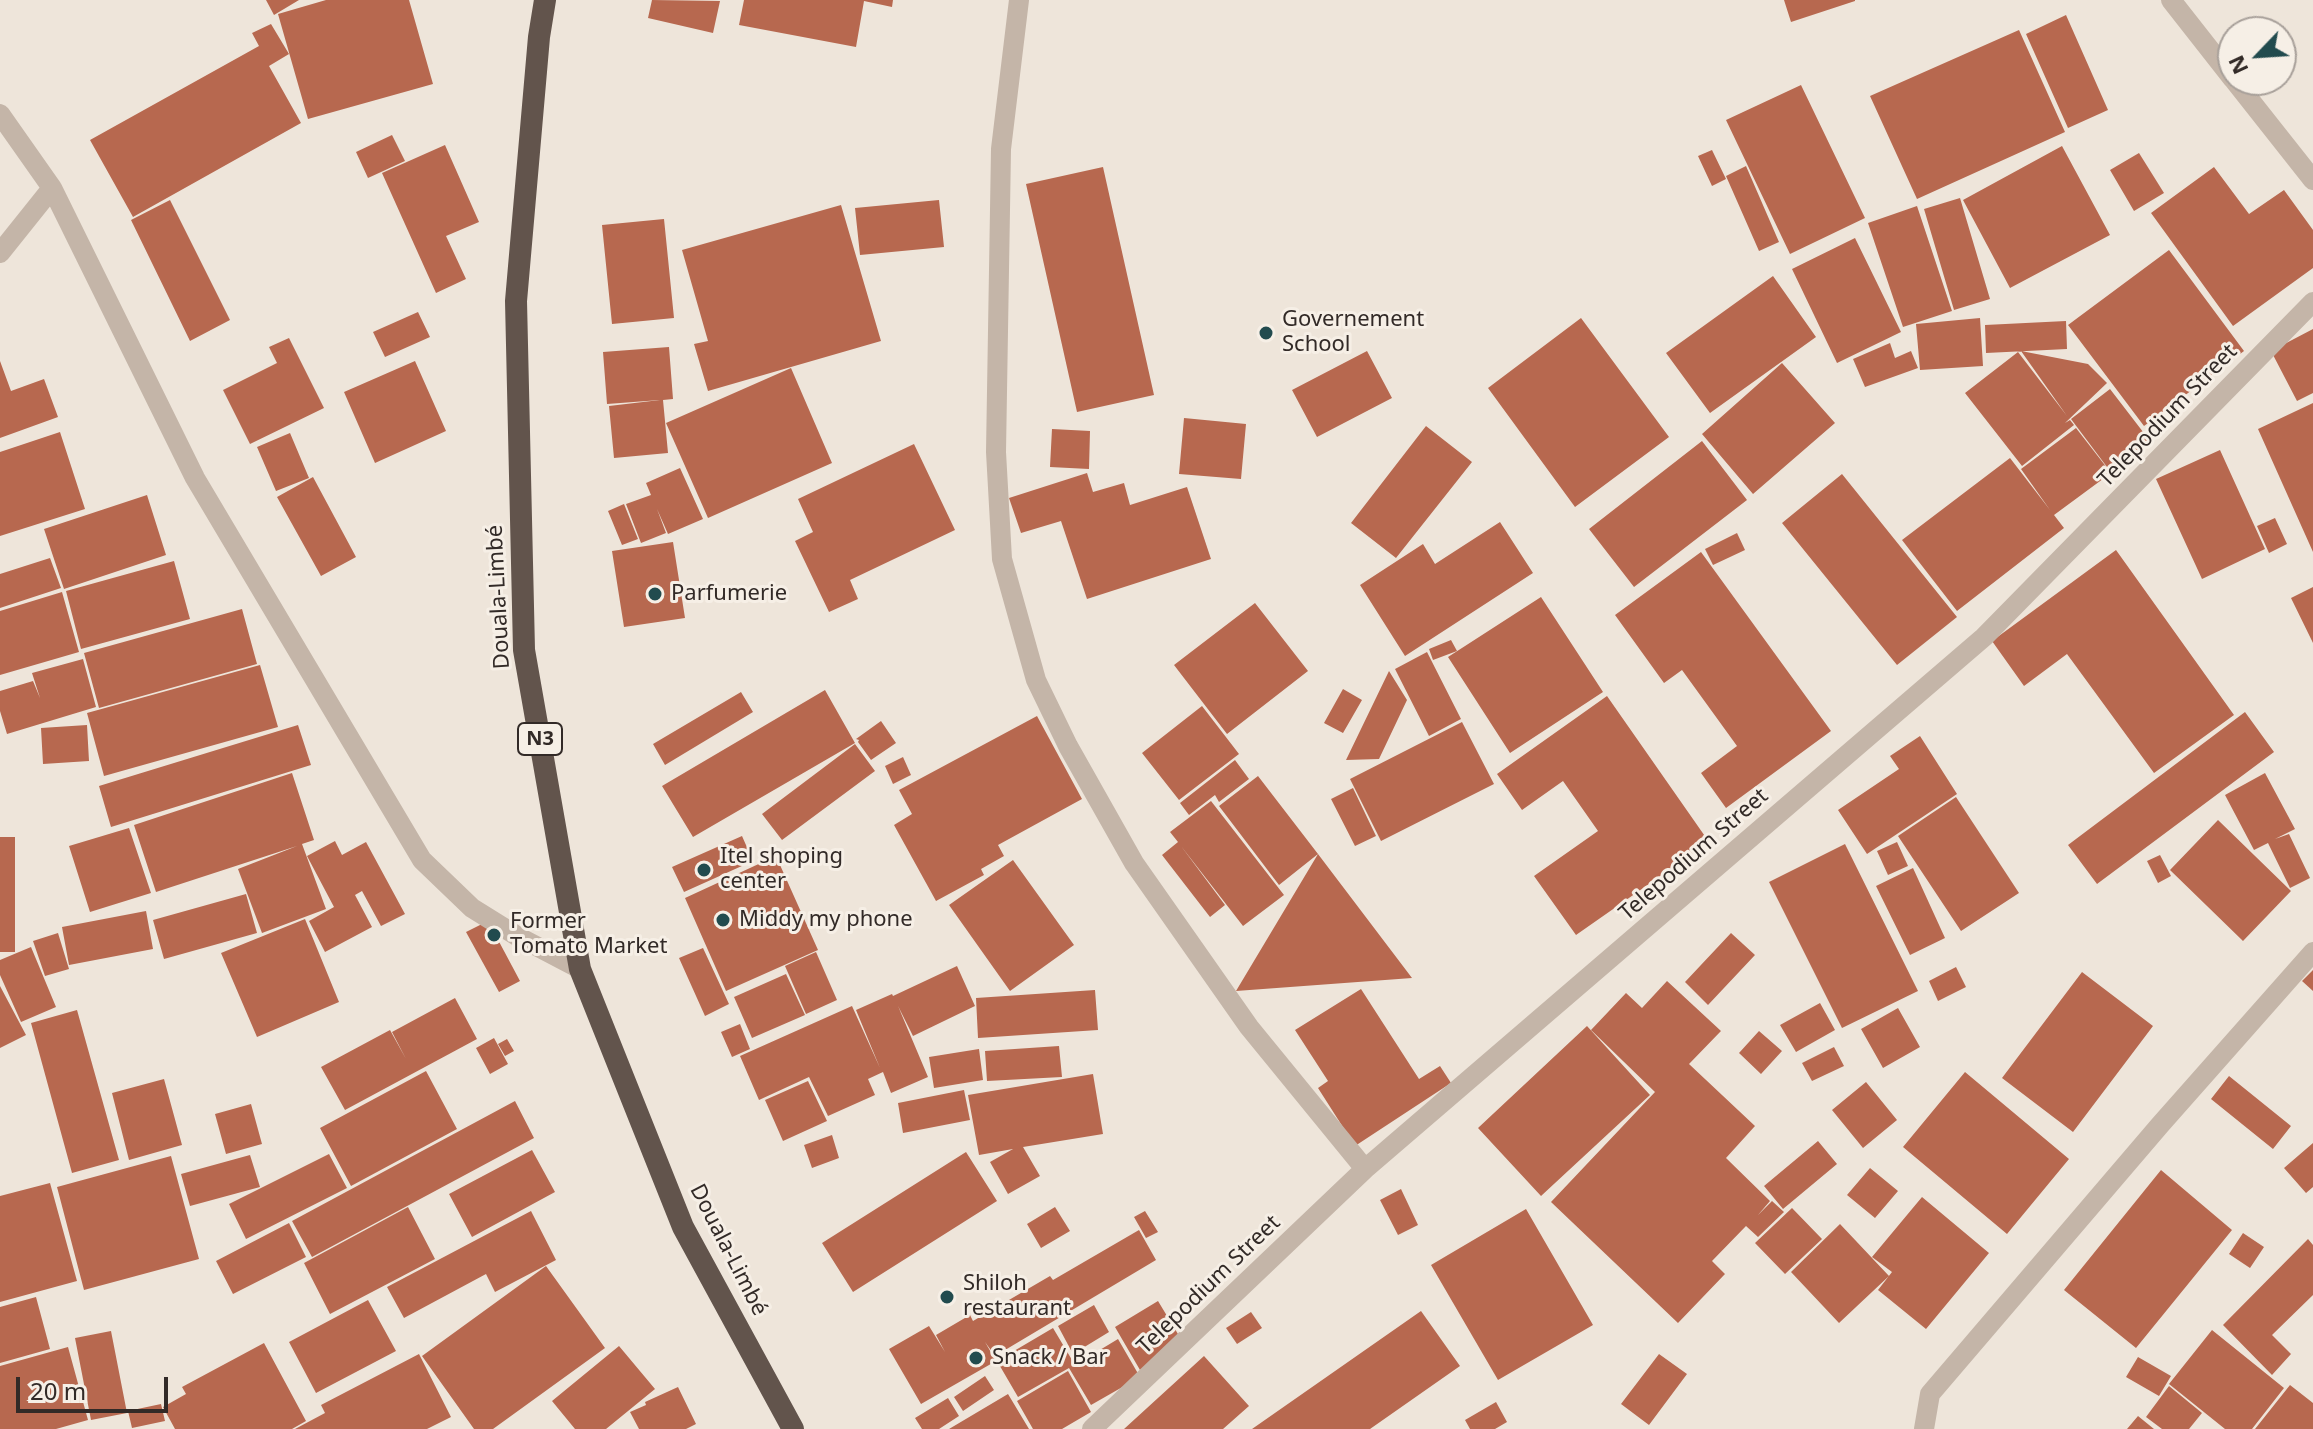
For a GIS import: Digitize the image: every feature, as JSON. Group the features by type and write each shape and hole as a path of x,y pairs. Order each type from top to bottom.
{"highway":[{"name":"Douala-Limbé","path":"545,0 539,37 516,301 524,650 580,969 683,1227 793,1429"}],"street":[{"path":"1019,0 1001,149 996,452 1002,559 1036,680 1068,746 1134,863 1249,1027 1365,1169"},
{"path":"2171,0 2217,58"},
{"path":"2247,96 2313,180"},
{"path":"0,114 52,188 195,478 422,860 472,908 580,969"},
{"path":"0,253 52,188"},
{"name":"Telepodium Street","path":"1092,1429 1365,1169 1984,637 2313,302"},
{"path":"1924,1429 1930,1394 2313,952"}],"building":[{"path":"266,0 299,0 274,15"},
{"path":"326,0 409,0 433,84 308,119 278,14"},
{"path":"652,0 720,1 713,33 648,18"},
{"path":"744,0 893,0 892,7 864,1 856,47 739,25"},
{"path":"1784,0 1855,0 1855,1 1791,22"},
{"path":"2066,15 2108,110 2068,128 2026,34"},
{"path":"271,24 289,54 269,66 301,123 133,217 90,140 259,46 252,33"},
{"path":"2019,30 2065,132 1917,199 1870,96"},
{"path":"1801,85 1865,218 1790,254 1726,120"},
{"path":"392,135 405,161 368,178 356,152"},
{"path":"445,145 479,222 446,236 466,279 436,293 382,173"},
{"path":"2062,146 2110,235 2010,288 1963,200"},
{"path":"1712,150 1726,179 1712,186 1698,156"},
{"path":"2139,153 2164,193 2134,211 2110,170"},
{"path":"1746,166 1779,242 1759,251 1726,176"},
{"path":"1103,167 1154,395 1077,412 1026,184"},
{"path":"2214,167 2249,214 2284,190 2313,230 2313,268 2233,326 2151,213"},
{"path":"1960,198 1990,299 1954,310 1924,209"},
{"path":"170,200 230,320 190,341 131,220"},
{"path":"939,200 944,247 860,255 855,208"},
{"path":"841,205 881,341 708,391 694,344 708,341 682,250"},
{"path":"1917,206 1952,311 1903,327 1868,223"},
{"path":"664,219 674,318 612,324 602,225"},
{"path":"1855,238 1901,332 1837,363 1792,269"},
{"path":"2169,250 2244,351 2144,426 2068,325"},
{"path":"1773,276 1816,337 1710,413 1666,353"},
{"path":"418,312 430,337 385,357 373,332"},
{"path":"1581,318 1669,437 1575,507 1488,388"},
{"path":"1980,318 1983,366 1920,370 1916,324"},
{"path":"2066,321 2067,349 1986,353 1985,325"},
{"path":"2313,329 2313,393 2297,401 2271,351"},
{"path":"289,338 324,408 250,444 223,390 277,363 269,347"},
{"path":"1890,343 1895,358 1911,351 1918,368 1865,387 1853,359"},
{"path":"669,347 673,399 663,400 668,453 614,458 609,406 660,400 607,404 603,352"},
{"path":"1367,351 1392,398 1317,437 1292,390"},
{"path":"2021,351 2088,364 2107,383 2065,423 2070,420 2074,425 2022,466 1965,393 2018,352 2067,416"},
{"path":"0,361 11,391 44,379 58,417 0,438"},
{"path":"415,361 446,431 375,463 344,392"},
{"path":"1782,363 1835,423 1753,494 1702,434"},
{"path":"791,368 832,463 708,518 666,423"},
{"path":"2110,389 2150,441 2110,471 2071,419"},
{"path":"2313,403 2313,552 2258,429"},
{"path":"1184,418 1246,424 1241,479 1179,474"},
{"path":"1426,426 1472,462 1396,558 1351,523"},
{"path":"2076,428 2111,473 2054,515 2064,528 1957,611 1902,540 2010,458 2050,510 2021,469"},
{"path":"1052,429 1090,431 1089,469 1050,467"},
{"path":"60,432 85,509 0,536 0,452"},
{"path":"290,433 309,478 276,491 257,447"},
{"path":"1702,441 1747,500 1634,587 1589,529"},
{"path":"914,444 955,530 850,580 858,599 829,612 795,541 813,532 798,499"},
{"path":"2220,450 2265,549 2202,579 2156,479"},
{"path":"680,468 703,519 668,534 657,509 666,533 641,543 626,504 651,495 646,483"},
{"path":"1087,473 1093,492 1124,483 1130,505 1187,487 1211,559 1087,599 1061,521 1021,533 1009,498"},
{"path":"1842,474 1957,617 1897,665 1782,523"},
{"path":"313,477 356,557 321,576 277,497"},
{"path":"147,495 166,555 64,589 44,529"},
{"path":"624,504 638,539 622,545 608,511"},
{"path":"2275,518 2287,544 2269,553 2257,526"},
{"path":"1500,522 1533,573 1405,656 1360,585 1423,544 1435,564"},
{"path":"1737,533 1745,550 1713,565 1705,549"},
{"path":"673,542 685,618 624,627 612,551"},
{"path":"2116,550 2234,715 2154,773 2067,654 2024,686 1992,641"},
{"path":"1701,552 1831,731 1726,808 1701,773 1737,746 1682,670 1664,683 1615,615"},
{"path":"50,558 61,588 0,608 0,574"},
{"path":"174,561 190,619 81,649 66,591"},
{"path":"2313,587 2313,643 2291,598"},
{"path":"62,592 79,652 0,675 0,611"},
{"path":"1541,597 1603,692 1510,753 1448,657"},
{"path":"1255,603 1308,671 1227,734 1174,665"},
{"path":"242,609 257,664 99,708 84,653"},
{"path":"1451,640 1457,651 1433,660 1429,649"},
{"path":"1427,652 1461,719 1429,736 1395,669"},
{"path":"83,659 96,707 7,734 0,711 0,691 33,681 40,698 32,673"},
{"path":"260,665 278,727 104,776 87,713"},
{"path":"1389,671 1407,700 1379,759 1346,760"},
{"path":"1343,689 1362,700 1343,733 1324,723"},
{"path":"825,690 855,743 693,837 662,786"},
{"path":"741,692 753,712 665,765 653,744"},
{"path":"1607,696 1709,842 1576,935 1534,876 1598,831 1563,781 1522,810 1497,774"},
{"path":"1202,706 1239,754 1179,800 1142,753"},
{"path":"2245,712 2274,752 2097,884 2068,845"},
{"path":"1037,716 1082,799 998,845 1004,856 981,869 984,875 936,901 894,825 912,814 899,790"},
{"path":"881,721 896,743 871,760 856,739"},
{"path":"1462,722 1494,784 1381,841 1350,779"},
{"path":"87,725 89,761 43,764 41,728"},
{"path":"298,725 311,765 111,827 99,786"},
{"path":"1920,736 1957,794 1867,854 1838,810 1899,769 1890,756"},
{"path":"855,744 875,771 782,840 762,814"},
{"path":"903,757 911,775 893,784 885,766"},
{"path":"1235,760 1249,779 1219,802 1215,795 1189,815 1180,803"},
{"path":"292,773 314,840 302,844 326,909 262,933 238,869 297,846 156,892 134,825"},
{"path":"2265,773 2295,829 2275,839 2289,834 2310,878 2290,888 2268,843 2254,850 2225,795"},
{"path":"1258,776 1318,854 1279,885 1219,806"},
{"path":"1353,788 1376,836 1355,846 1331,799"},
{"path":"1956,797 2019,893 1961,931 1898,836"},
{"path":"1211,801 1284,895 1243,926 1181,846 1225,905 1210,917 1162,855 1178,842 1170,832"},
{"path":"2218,820 2291,891 2243,941 2170,870"},
{"path":"129,828 151,893 90,912 69,846"},
{"path":"742,836 753,861 684,892 672,867"},
{"path":"0,837 15,837 15,952 0,952"},
{"path":"335,841 342,855 366,842 405,914 381,926 362,891 355,895 372,927 325,952 309,921 334,907 307,856"},
{"path":"1897,842 1908,866 1888,875 1877,851"},
{"path":"1845,844 1918,991 1842,1028 1769,882"},
{"path":"1318,854 1412,978 1236,991"},
{"path":"2160,855 2171,876 2158,883 2147,861"},
{"path":"776,856 818,950 726,991 685,898"},
{"path":"1013,860 1074,945 1010,991 949,905"},
{"path":"1913,868 1945,938 1910,955 1876,886"},
{"path":"246,894 257,933 164,959 153,920"},
{"path":"146,911 153,949 69,965 62,927"},
{"path":"305,919 339,1002 257,1037 221,953"},
{"path":"488,921 520,981 499,992 466,932"},
{"path":"58,933 69,969 45,976 33,941"},
{"path":"1731,933 1755,955 1708,1005 1685,982"},
{"path":"31,947 56,1007 21,1022 0,975 0,960"},
{"path":"703,948 729,1004 705,1016 679,958"},
{"path":"816,952 837,1000 806,1014 785,966"},
{"path":"957,966 975,1006 913,1036 898,1006 928,1077 891,1093 883,1072 868,1079 875,1095 828,1116 809,1077 759,1100 740,1056 852,1006 880,1068 856,1010"},
{"path":"1956,967 1966,987 1938,1001 1929,981"},
{"path":"2313,970 2313,991 2302,981"},
{"path":"2082,972 2153,1026 2073,1132 2002,1078"},
{"path":"786,974 805,1015 752,1038 734,997"},
{"path":"1667,981 1721,1031 1689,1064 1755,1126 1726,1158 1770,1201 1758,1215 1772,1201 1784,1212 1758,1237 1746,1226 1712,1261 1725,1274 1678,1323 1551,1202 1655,1092 1591,1030 1626,993 1642,1008"},
{"path":"0,986 26,1035 0,1048"},
{"path":"1361,989 1419,1079 1440,1066 1451,1083 1355,1146 1318,1088 1328,1081 1295,1030"},
{"path":"1095,990 1098,1030 978,1038 976,998"},
{"path":"455,998 477,1039 345,1110 321,1067 390,1030 406,1059 392,1032"},
{"path":"1820,1003 1835,1030 1796,1052 1780,1025"},
{"path":"1898,1008 1920,1047 1883,1068 1861,1029"},
{"path":"77,1010 119,1160 72,1173 31,1023"},
{"path":"740,1024 750,1049 732,1057 721,1032"},
{"path":"1587,1026 1650,1095 1541,1196 1478,1128"},
{"path":"1759,1031 1782,1051 1761,1074 1739,1053"},
{"path":"494,1038 508,1064 490,1074 476,1048"},
{"path":"507,1039 514,1051 505,1056 498,1044"},
{"path":"1059,1046 1062,1077 987,1081 985,1051"},
{"path":"1834,1047 1844,1066 1812,1081 1802,1063"},
{"path":"979,1049 983,1080 934,1088 929,1057"},
{"path":"426,1071 457,1129 351,1186 320,1128"},
{"path":"1965,1072 2069,1159 2007,1234 1903,1147"},
{"path":"1093,1074 1103,1134 1023,1147 1040,1176 1008,1194 990,1162 1013,1149 979,1155 968,1095"},
{"path":"2229,1076 2291,1126 2273,1149 2211,1099"},
{"path":"164,1079 182,1145 129,1160 112,1093"},
{"path":"808,1081 827,1121 783,1141 765,1100"},
{"path":"1866,1082 1897,1120 1863,1148 1832,1110"},
{"path":"964,1090 970,1120 903,1133 898,1103"},
{"path":"515,1101 534,1138 312,1257 292,1221"},
{"path":"251,1104 262,1144 226,1154 215,1114"},
{"path":"832,1135 839,1158 812,1168 804,1145"},
{"path":"1818,1141 1837,1164 1783,1209 1764,1186"},
{"path":"2313,1143 2313,1187 2306,1193 2284,1168"},
{"path":"532,1150 555,1192 472,1237 449,1194"},
{"path":"966,1152 997,1201 853,1292 822,1243"},
{"path":"329,1154 347,1188 246,1239 229,1204"},
{"path":"250,1155 260,1187 190,1206 181,1174"},
{"path":"171,1156 199,1259 84,1290 57,1187"},
{"path":"1870,1168 1898,1191 1875,1218 1847,1195"},
{"path":"2161,1170 2232,1230 2136,1348 2064,1290"},
{"path":"50,1183 77,1281 0,1302 0,1196"},
{"path":"1401,1189 1418,1225 1398,1235 1380,1200"},
{"path":"1922,1197 1989,1253 1926,1329 1878,1290 1892,1272 1872,1257"},
{"path":"408,1207 435,1259 330,1314 304,1263"},
{"path":"1055,1207 1070,1231 1041,1248 1027,1224"},
{"path":"1792,1208 1822,1239 1785,1274 1755,1243"},
{"path":"1526,1209 1593,1325 1498,1380 1431,1265"},
{"path":"531,1211 556,1260 495,1292 486,1274 404,1318 387,1287"},
{"path":"1145,1211 1158,1232 1146,1238 1134,1217"},
{"path":"289,1223 306,1257 233,1294 216,1261"},
{"path":"1840,1224 1889,1276 1839,1323 1791,1272"},
{"path":"1139,1230 1156,1260 995,1356 985,1342 996,1361 921,1404 889,1349 929,1326 945,1352 936,1335 970,1315 973,1321 1050,1276 1053,1280"},
{"path":"2243,1233 2264,1247 2250,1268 2229,1254"},
{"path":"2308,1239 2313,1245 2313,1295 2272,1335 2291,1354 2272,1375 2223,1325"},
{"path":"546,1266 605,1348 493,1429 474,1429 422,1356"},
{"path":"36,1297 50,1349 0,1363 0,1307"},
{"path":"368,1300 396,1351 316,1393 289,1342"},
{"path":"1158,1301 1184,1344 1140,1370 1115,1327"},
{"path":"1094,1305 1109,1332 1073,1354 1058,1326"},
{"path":"1421,1311 1460,1366 1370,1429 1252,1429"},
{"path":"1251,1312 1262,1328 1237,1344 1226,1328"},
{"path":"1053,1328 1075,1365 1118,1339 1140,1377 1091,1405 1069,1368 1018,1397 997,1361"},
{"path":"2212,1330 2284,1388 2252,1429 2225,1429 2169,1384"},
{"path":"111,1331 127,1413 91,1420 75,1338"},
{"path":"264,1343 306,1421 292,1429 175,1429 163,1407 186,1394 182,1387"},
{"path":"619,1346 655,1389 606,1429 575,1429 552,1401"},
{"path":"68,1347 88,1420 56,1429 0,1429 0,1366"},
{"path":"419,1354 451,1417 427,1429 295,1429 325,1413 321,1405"},
{"path":"1659,1354 1687,1374 1649,1425 1621,1404"},
{"path":"1204,1356 1249,1406 1223,1429 1124,1429"},
{"path":"2138,1357 2171,1376 2159,1396 2126,1377"},
{"path":"1068,1371 1091,1412 1062,1429 1033,1429 1017,1401"},
{"path":"985,1376 994,1390 963,1411 954,1397"},
{"path":"2290,1385 2313,1403 2313,1429 2255,1429"},
{"path":"2169,1386 2202,1413 2189,1429 2162,1429 2146,1417"},
{"path":"678,1387 696,1424 686,1429 639,1429 630,1412"},
{"path":"1008,1394 1029,1429 949,1429"},
{"path":"948,1398 959,1416 939,1429 922,1429 915,1418"},
{"path":"1496,1402 1507,1422 1495,1429 1470,1429 1465,1420"},
{"path":"161,1404 165,1421 132,1428 128,1411"},
{"path":"2138,1416 2154,1429 2127,1429"}],"place":[{"name":"Governement School","path":"1266,333"},
{"name":"Parfumerie","path":"655,594"},
{"name":"Itel shoping center","path":"704,870"},
{"name":"Middy my phone","path":"723,920"},
{"name":"Former Tomato Market","path":"494,935"},
{"name":"Shiloh restaurant","path":"947,1297"},
{"name":"Snack / Bar","path":"976,1358"}]}
